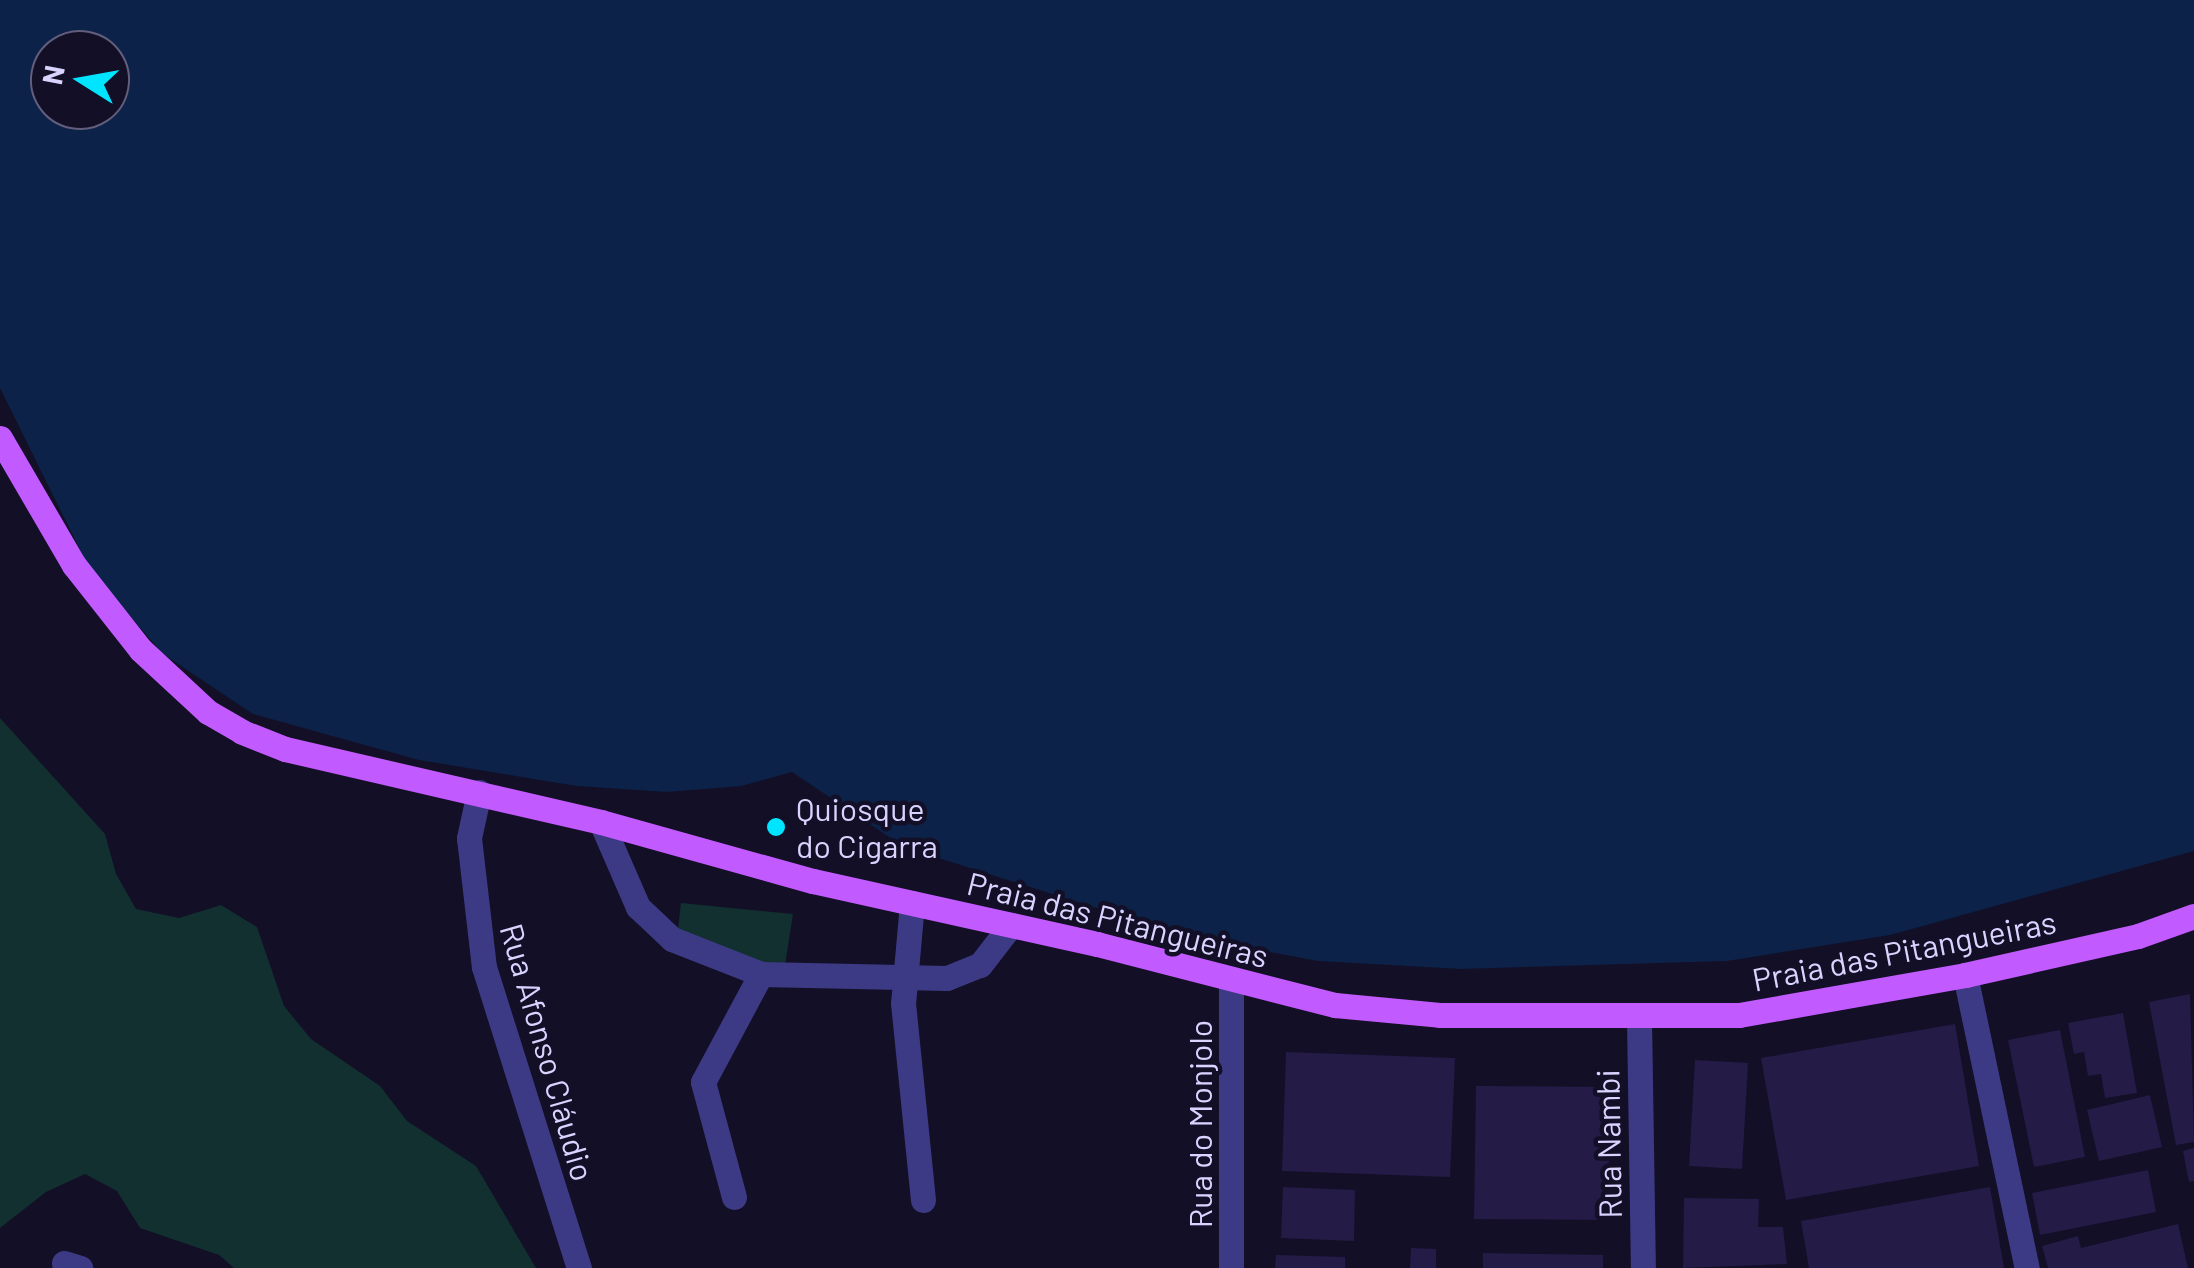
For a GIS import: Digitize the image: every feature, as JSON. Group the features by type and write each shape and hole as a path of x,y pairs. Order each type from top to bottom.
{"main road":[{"name":"Praia das Pitangueiras","path":"0,438 74,565 142,650 208,712 285,749 479,792 1335,1006 1639,1019 1739,1015 1965,975 2138,936 2194,916"}],"street":[{"name":"Rua Afonso Cláudio","path":"479,792 468,838 484,967 579,1268"},
{"path":"601,822 638,907 672,939 761,974 905,982 947,978 980,965 1011,924"},
{"path":"912,903 905,982 923,1200"},
{"path":"734,1197 703,1082 761,974"},
{"path":"1965,975 2027,1268"},
{"name":"Rua do Monjolo","path":"1231,979 1231,1268"},
{"name":"Rua Nambi","path":"1639,1019 1643,1268"}],"green space":[{"path":"0,718 105,834 116,874 136,909 179,918 221,905 257,927 284,1006 311,1039 380,1086 407,1121 476,1166 536,1268 234,1268 219,1255 140,1228 117,1191 85,1174 46,1192 0,1228"},
{"path":"681,903 793,914 785,965 675,954"}],"water":[{"path":"0,0 2194,0 2194,851 1890,935 1727,961 1461,969 1318,961 1181,935 904,847 792,772 741,786 667,792 577,786 419,760 253,714 163,654 90,570 0,388"}],"building":[{"path":"2190,994 2194,1142 2176,1145 2149,1002"},
{"path":"2123,1013 2137,1093 2105,1098 2101,1074 2088,1076 2084,1052 2074,1054 2068,1023"},
{"path":"1955,1024 1979,1166 1786,1200 1761,1058"},
{"path":"2060,1030 2085,1157 2034,1167 2008,1040"},
{"path":"1286,1052 1455,1058 1450,1177 1282,1171"},
{"path":"1695,1060 1748,1063 1742,1169 1689,1166"},
{"path":"1476,1086 1610,1087 1608,1220 1474,1219"},
{"path":"2150,1095 2162,1147 2099,1161 2087,1110"},
{"path":"2194,1148 2194,1181 2189,1182 2183,1151"},
{"path":"2148,1170 2156,1212 2040,1235 2032,1193"},
{"path":"1283,1187 1355,1190 1354,1241 1281,1238"},
{"path":"1990,1187 2004,1268 1809,1268 1801,1221"},
{"path":"1684,1198 1759,1199 1758,1227 1783,1227 1787,1264 1683,1268"},
{"path":"2178,1224 2188,1268 2048,1268 2042,1246 2078,1236 2081,1248"},
{"path":"1411,1248 1436,1249 1436,1268 1410,1268"},
{"path":"1483,1253 1603,1255 1603,1268 1483,1268"},
{"path":"1276,1255 1345,1257 1345,1268 1275,1268"}],"place":[{"name":"Quiosque do Cigarra","path":"776,827"}]}
